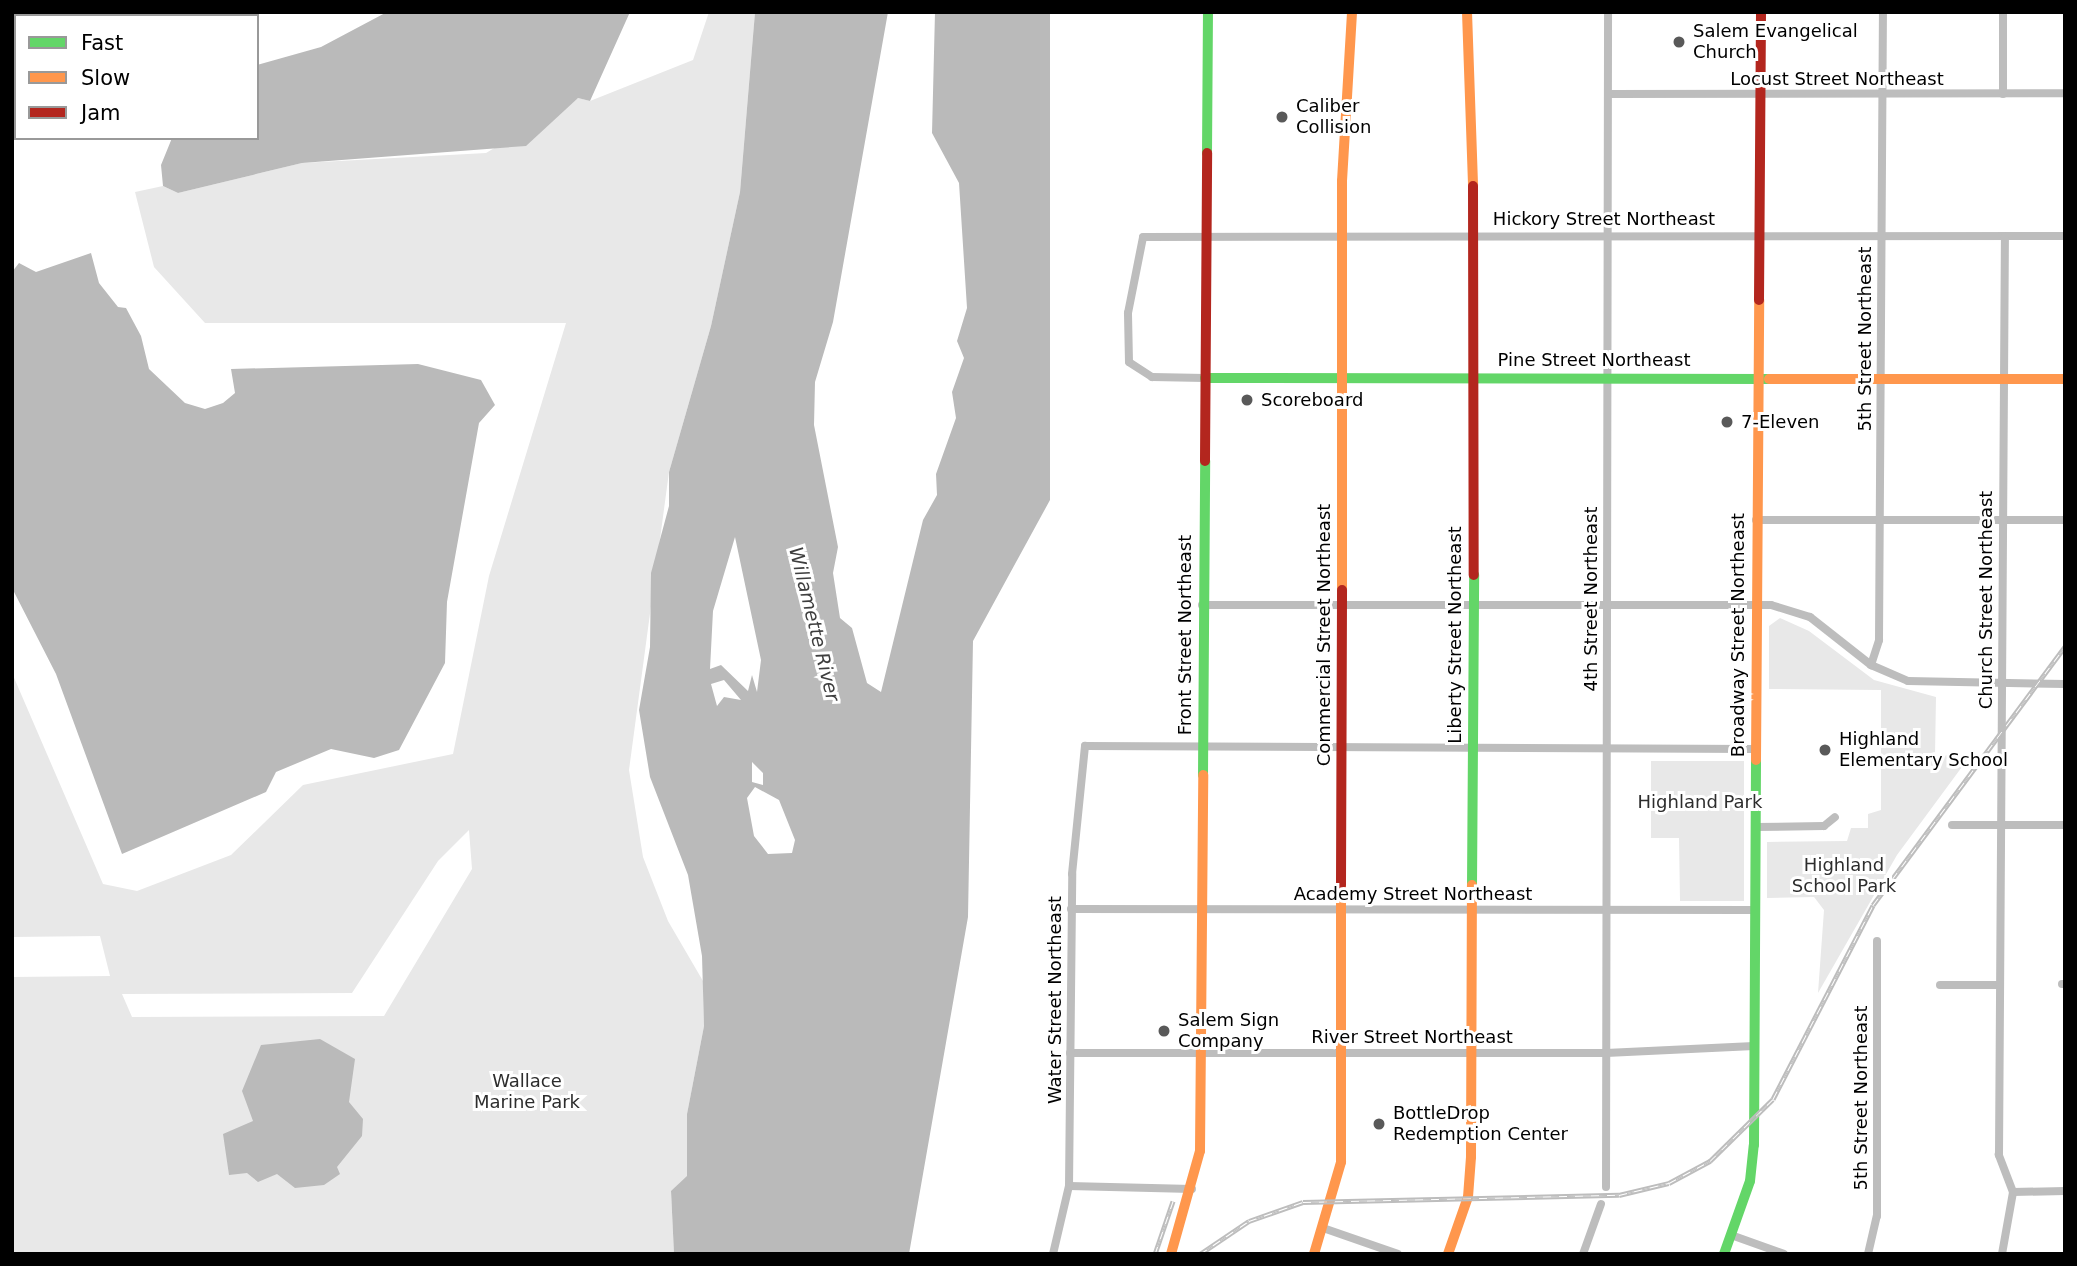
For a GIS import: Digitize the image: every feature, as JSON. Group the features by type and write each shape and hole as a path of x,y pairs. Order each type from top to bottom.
{"main road":[{"name":"Front Street Northeast","path":"1171,1254 1194,1189 1202,1054 1202,605 1208,12"},
{"name":"Commercial Street Northeast","path":"1314,1254 1341,1162 1341,379 1343,238 1352,12"},
{"name":"Liberty Street Northeast","path":"1448,1254 1470,1188 1475,235 1467,12"},
{"name":"Broadway Street Northeast","path":"1724,1254 1753,1164 1760,12"},
{"name":"Pine Street Northeast","path":"1205,378 2065,379"}],"street":[{"name":"4th Street Northeast","path":"1606,1186 1608,12"},
{"name":"5th Street Northeast","path":"1871,665 1879,640 1883,12"},
{"path":"2003,12 2003,94"},
{"name":"Locust Street Northeast","path":"1609,94 2065,93"},
{"name":"Church Street Northeast","path":"2003,1254 2013,1192 1999,1155 2005,236"},
{"name":"Hickory Street Northeast","path":"1129,362 1128,313 1143,237 2065,236"},
{"name":"Pine Street Northeast","path":"1129,362 1152,377 1205,378"},
{"path":"1756,520 2065,520"},
{"path":"1202,605 1756,605 1810,617 1871,665 1908,681 2065,684"},
{"name":"Water Street Northeast","path":"1053,1254 1069,1186 1071,909 1084,746 1202,749"},
{"path":"1202,749 1755,749"},
{"path":"1755,827 1824,827 1835,817"},
{"path":"1952,825 2065,825"},
{"name":"Academy Street Northeast","path":"1071,909 1755,910"},
{"name":"5th Street Northeast","path":"1868,1254 1877,1216 1877,941"},
{"path":"1940,985 1999,985"},
{"name":"River Street Northeast","path":"1070,1053 1606,1053 1754,1046"},
{"path":"1069,1186 1194,1189"},
{"path":"2013,1192 2065,1191"},
{"path":"1583,1254 1601,1204"},
{"path":"1323,1228 1398,1254"},
{"path":"1731,1235 1784,1254"}],"green space":[{"name":"Wallace Marine Park","path":"709,12 755,12 740,192 711,326 669,472 629,770 643,857 668,921 703,981 704,1026 687,1114 687,1177 671,1192 674,1254 12,1254 12,977 110,976 100,936 12,937 12,673 103,884 137,891 231,855 303,785 453,754 489,576 566,323 205,323 154,267 135,192 163,186 178,193 302,163 486,153 578,98 590,101 693,60","holes":["469,830 472,869 384,1016 132,1017 122,994 352,993 438,861"]},
{"name":"Highland School Park","path":"1780,618 1809,631 1874,680 1936,697 1935,755 1970,756 1897,855 1818,993 1824,910 1814,897 1767,898 1767,842 1847,841 1851,828 1868,828 1868,814 1881,810 1881,690 1769,689 1769,626"},
{"name":"Highland Park","path":"1651,761 1744,761 1744,901 1680,901 1679,838 1651,838"}],"water":[{"path":"387,12 630,12 590,101 578,98 526,146 302,163 178,193 163,186 161,165 171,140 259,140 259,64 321,47"},
{"name":"Willamette River","path":"755,12 888,12 833,322 815,382 814,425 838,547 833,573 840,618 852,628 867,683 881,692 923,520 937,495 936,474 956,418 952,392 964,358 957,341 967,308 959,183 932,133 935,12 1050,12 1050,500 973,641 968,917 909,1254 674,1254 671,1191 687,1176 687,1114 704,1026 702,956 688,875 650,777 639,710 650,647 651,573 669,506 669,472 711,326 740,192","holes":["735,537 761,660 757,692 752,675 748,691 721,665 710,669 713,611","724,680 741,700 724,697 717,706 711,684","752,762 763,773 763,785 752,782","755,787 779,800 795,840 792,853 768,854 754,836 747,798"]},
{"path":"91,253 99,283 118,307 126,308 141,336 149,369 185,403 205,409 223,403 235,393 231,369 418,364 481,380 495,405 479,423 447,602 445,663 399,750 374,758 331,749 276,772 266,792 122,854 56,674 12,588 12,272 19,263 36,272"},
{"path":"320,1039 355,1059 349,1102 363,1119 362,1136 337,1167 340,1174 324,1185 295,1188 277,1174 258,1182 247,1173 229,1175 223,1134 253,1121 242,1091 261,1045"}],"railway":[{"path":"1200,1254 1249,1221 1303,1202 1619,1195 1669,1183 1710,1161 1773,1099 1873,905 2065,646"},
{"path":"1155,1254 1173,1201"}],"traffic: fast":[{"path":"1207,153 1208,12"},
{"path":"1205,378 1769,379"},
{"path":"1203,775 1205,461"},
{"path":"1472,885 1474,575"},
{"path":"1724,1254 1750,1181 1754,1145 1756,760"}],"traffic: slow":[{"path":"1342,590 1342,181 1352,12"},
{"path":"1467,12 1473,186"},
{"path":"1756,760 1759,300"},
{"path":"1769,379 2065,379"},
{"path":"1171,1254 1200,1151 1203,775"},
{"path":"1314,1254 1341,1162 1341,885"},
{"path":"1448,1254 1468,1197 1471,1157 1472,885"}],"traffic: jam":[{"path":"1759,300 1761,12"},
{"path":"1205,461 1207,153"},
{"path":"1473,186 1474,575"},
{"path":"1341,885 1342,590"}],"place":[{"name":"Salem Evangelical Church","path":"1679,42"},
{"name":"Caliber Collision","path":"1282,117"},
{"name":"Scoreboard","path":"1247,400"},
{"name":"7-Eleven","path":"1727,422"},
{"name":"Highland Elementary School","path":"1825,750"},
{"name":"Salem Sign Company","path":"1164,1031"},
{"name":"BottleDrop Redemption Center","path":"1379,1124"}]}
